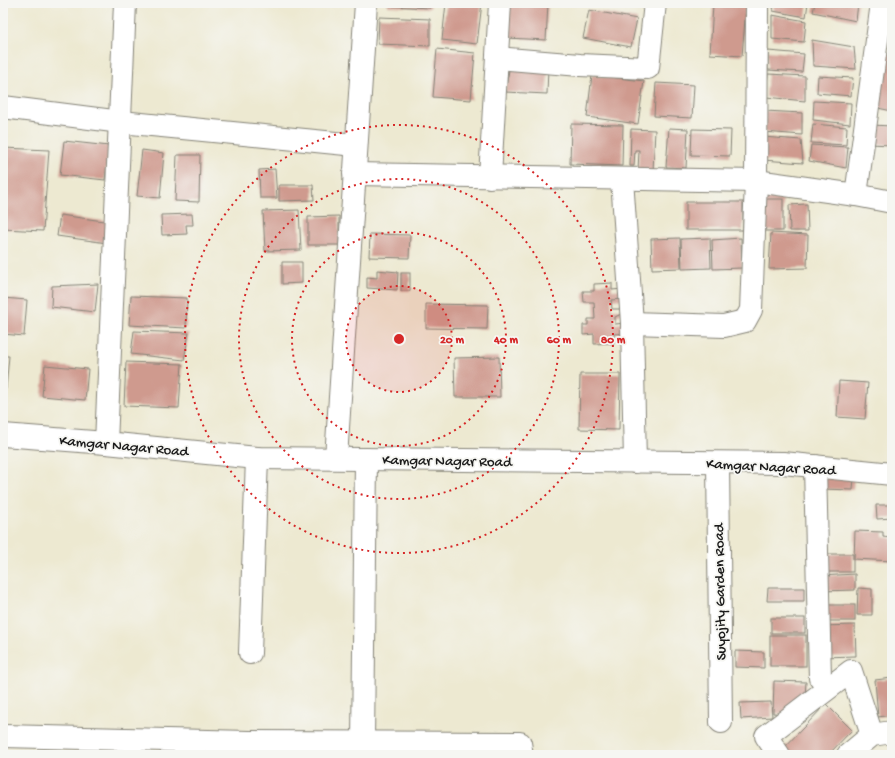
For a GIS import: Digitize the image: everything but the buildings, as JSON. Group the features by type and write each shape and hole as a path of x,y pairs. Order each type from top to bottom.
{"street":[{"path":"106,443 125,3"},
{"path":"336,458 366,3"},
{"path":"490,177 500,3"},
{"path":"497,58 580,65 648,68 655,3"},
{"path":"632,323 724,326 744,321 751,310 756,181 757,3"},
{"path":"856,195 882,3"},
{"path":"3,107 121,122 356,145"},
{"path":"354,174 756,181 856,195 892,202"},
{"path":"622,179 632,323 634,462"},
{"name":"Kamgar Nagar Road","path":"3,435 106,443 257,458 783,463 892,474"},
{"path":"250,653 257,458"},
{"path":"363,743 366,459"},
{"name":"Suyojity Garden Road","path":"718,462 721,722"},
{"path":"815,466 820,678"},
{"path":"779,755 766,736 851,671 882,733 848,755"},
{"path":"3,736 248,749 363,743 520,743 522,755"}]}
